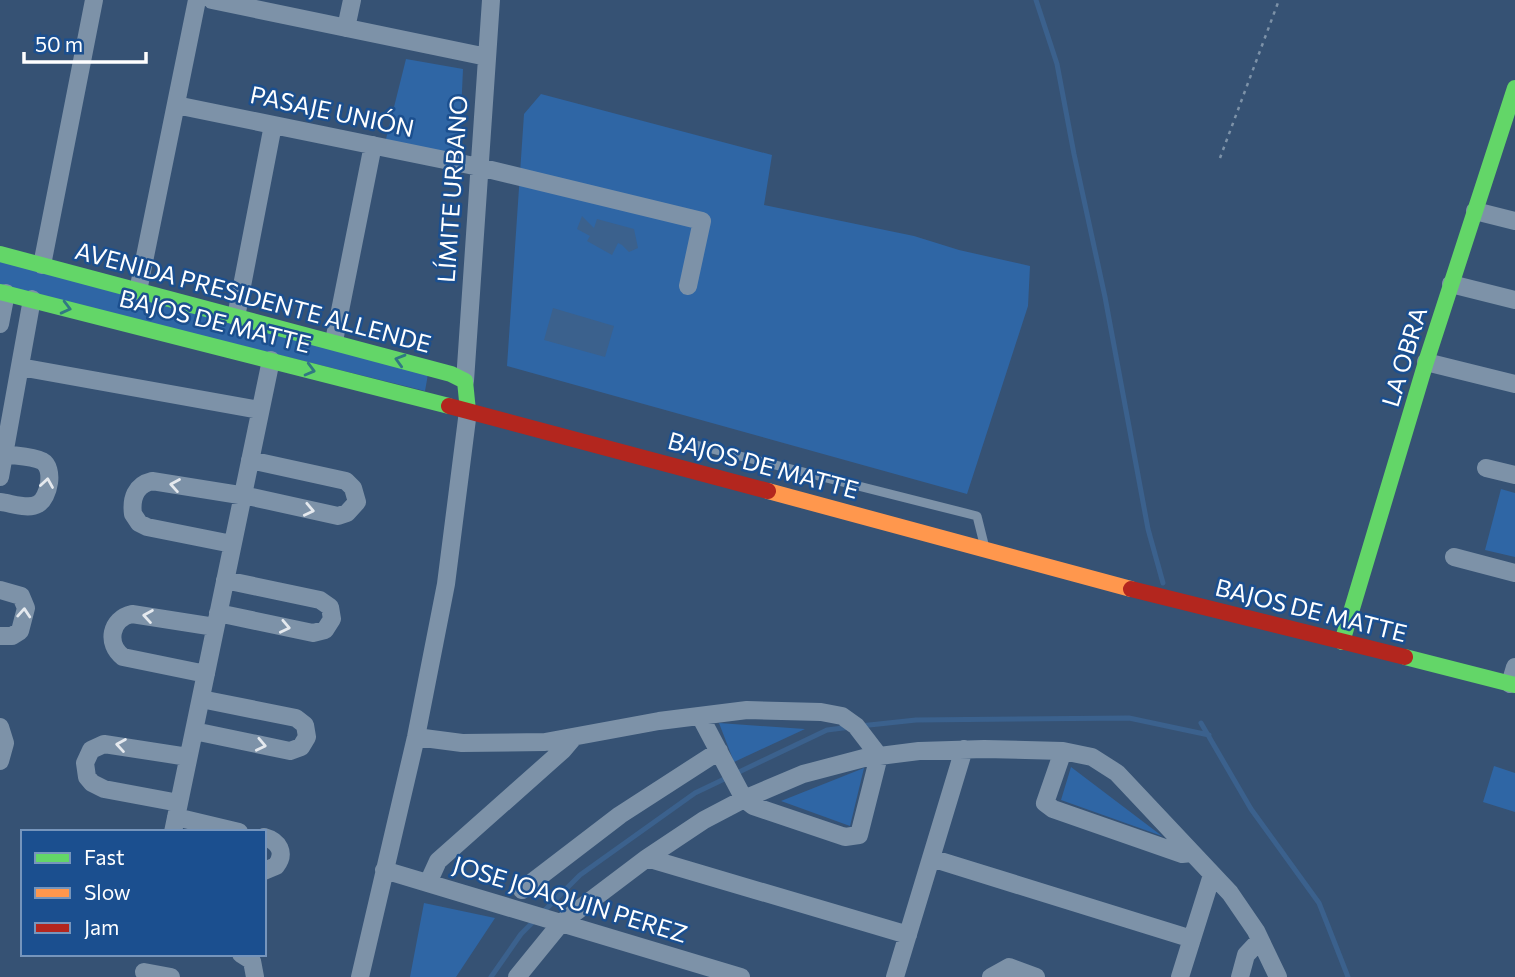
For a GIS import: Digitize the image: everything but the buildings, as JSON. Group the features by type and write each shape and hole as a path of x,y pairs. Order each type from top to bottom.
{"main road":[{"name":"LA OBRA","path":"1342,642 1451,284 1475,211 1507,136 1515,88"},
{"name":"AVENIDA PRESIDENTE ALLENDE","path":"0,254 334,341 451,374 465,382"},
{"name":"BAJOS DE MATTE","path":"3,292 468,411 985,550 1342,642 1513,679"},
{"path":"465,382 468,411"}],"street":[{"path":"42,265 94,0"},
{"path":"138,290 197,0"},
{"path":"212,0 243,3 346,28 487,57"},
{"path":"346,28 352,0"},
{"name":"LÍMITE URBANO","path":"465,382 491,0"},
{"name":"PASAJE UNIÓN","path":"176,104 479,167 702,221 688,286"},
{"path":"236,317 273,125"},
{"path":"334,341 373,145"},
{"path":"1475,211 1515,221"},
{"path":"1451,284 1515,300"},
{"path":"0,324 3,292"},
{"path":"0,477 32,299"},
{"path":"176,817 271,360"},
{"path":"1426,362 1515,384"},
{"path":"20,367 260,410"},
{"path":"360,977 416,737 446,584 468,411"},
{"path":"0,502 36,505 44,499 49,477 47,466 41,461 4,454"},
{"path":"232,544 143,526 133,514 135,495 142,484 152,481 338,516 347,513 357,502 353,488 346,481 250,460"},
{"path":"1486,468 1515,475"},
{"path":"1454,557 1515,573"},
{"path":"206,674 123,657 114,647 112,634 120,618 132,614 217,620 313,633 325,630 332,619 330,607 320,600 225,580"},
{"path":"0,590 21,596 26,608 20,631 12,636 0,636"},
{"path":"194,732 290,751 301,747 307,737 305,725 296,718 201,698"},
{"path":"416,737 476,743 545,742 747,710 821,712 842,716 858,729 879,756"},
{"path":"700,716 744,799 753,806 845,838 859,835 879,756"},
{"path":"0,727 5,743 0,761"},
{"path":"428,883 439,860 563,750 574,737"},
{"path":"188,757 104,744 92,750 85,763 87,777 97,787 176,817 231,830"},
{"path":"895,977 964,749"},
{"path":"517,977 553,920 705,820 744,799 819,769 879,756 964,749 1063,751 1093,757 1117,773 1230,893 1260,940 1278,977"},
{"path":"522,890 620,815 719,751"},
{"path":"1063,751 1045,803 1053,809 1182,854 1192,853"},
{"path":"266,838 279,845 281,858 276,866 266,870"},
{"path":"647,858 908,935"},
{"path":"931,858 1192,939"},
{"name":"JOSE JOAQUIN PEREZ","path":"384,870 741,977"},
{"path":"1180,977 1213,875"},
{"path":"1240,977 1246,955 1260,940"},
{"path":"244,956 252,961 255,977"},
{"path":"991,977 1009,967 1036,977"},
{"path":"145,968 171,977"}],"lane":[{"path":"696,445 977,516 985,550"}],"path":[{"path":"1220,158 1279,0"}],"shaded area":[{"path":"406,59 463,69 459,157 385,143"},
{"path":"541,94 772,155 764,205 914,236 959,250 1030,266 1028,306 967,494 507,366 524,114"},
{"path":"582,216 594,228 597,219 634,229 638,248 629,252 618,243 612,255 587,241 590,236 577,229"},
{"path":"0,259 428,374 425,391 0,286"},
{"path":"553,308 614,326 605,357 544,340"},
{"path":"1501,489 1515,493 1515,557 1485,550"},
{"path":"719,723 805,729 734,762"},
{"path":"1494,766 1515,773 1515,812 1483,802"},
{"path":"1071,767 1162,836 1061,800"},
{"path":"864,768 850,826 781,801"},
{"path":"424,903 495,918 456,977 410,977"}],"waterway":[{"path":"1036,0 1057,64 1105,297 1148,529 1163,583"},
{"path":"860,726 916,720 1129,718 1209,735"},
{"path":"1201,723 1251,809 1319,903 1348,977"},
{"path":"542,913 580,875 695,793 827,730 851,727"},
{"path":"491,977 521,934 535,920"}],"traffic: fast":[{"path":"1342,642 1426,362 1515,88"},
{"path":"0,254 451,374 465,381 468,411"},
{"path":"0,292 449,406"},
{"path":"1405,657 1515,685"}],"traffic: slow":[{"path":"768,491 1131,589"}],"traffic: jam":[{"path":"449,406 768,491"},
{"path":"1131,589 1405,657"}]}
